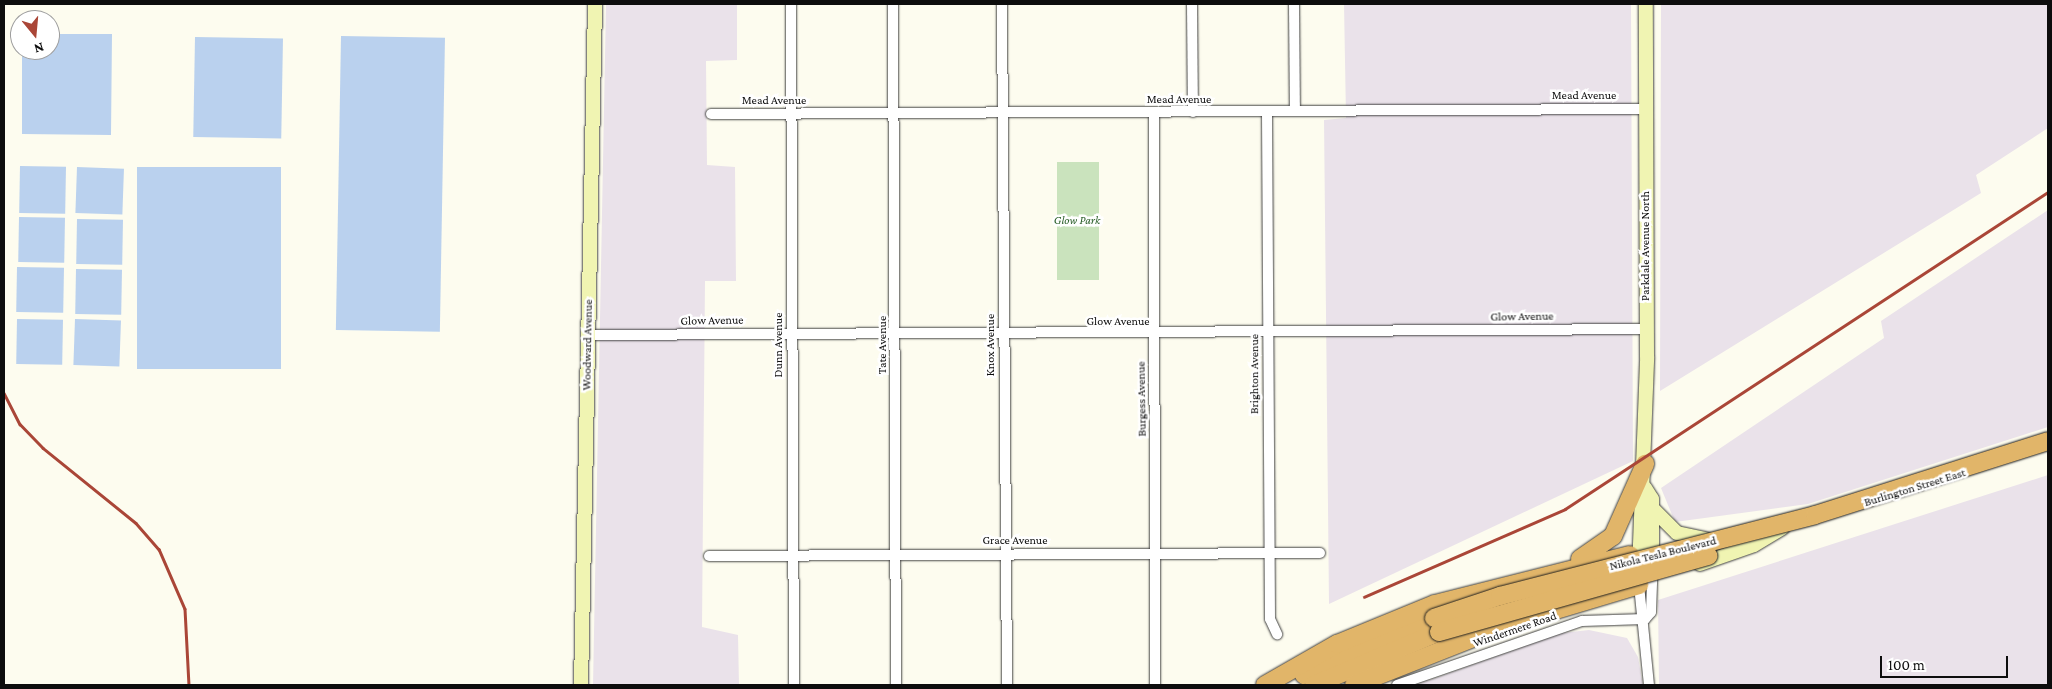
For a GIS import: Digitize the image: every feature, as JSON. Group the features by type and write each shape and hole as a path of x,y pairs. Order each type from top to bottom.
{"highway":[{"name":"Nikola Tesla Boulevard","path":"1314,685 1500,596 1815,515 2048,441"},
{"name":"Nikola Tesla Boulevard","path":"1285,685 1436,625 1900,501 2048,452"},
{"path":"1266,685 1337,644 1390,621 1551,572 1600,548 1613,536 1645,464"},
{"path":"1551,572 1646,567"},
{"path":"1354,685 1509,624 1578,602 1646,567"}],"main road":[{"name":"Woodward Avenue","path":"581,685 595,4"},
{"name":"Parkdale Avenue North","path":"1646,4 1645,488 1652,508 1646,567"},
{"name":"Burlington Street East","path":"1646,567 1705,539 1750,530 1782,528 2048,446"},
{"name":"Parkdale Avenue North","path":"1645,488 1640,500 1646,567"},
{"path":"1652,508 1677,533 1705,539"},
{"name":"Burlington Street East","path":"1646,567 1754,545 1782,528"},
{"path":"1646,567 1750,530"}],"street":[{"name":"Dunn Avenue","path":"791,4 794,685"},
{"name":"Tate Avenue","path":"893,4 896,333 896,685"},
{"name":"Knox Avenue","path":"1002,4 1007,685"},
{"path":"1192,4 1193,112"},
{"path":"1294,4 1295,110"},
{"name":"Mead Avenue","path":"712,114 1267,113 1295,110 1646,109"},
{"name":"Burgess Avenue","path":"1154,113 1156,685"},
{"name":"Brighton Avenue","path":"1267,113 1270,620 1276,634"},
{"name":"Glow Avenue","path":"588,335 792,333 1154,335 1267,332 1646,329"},
{"name":"Grace Avenue","path":"709,556 896,552 1005,554 1156,552 1320,553"},
{"name":"Parkdale Avenue North","path":"1646,567 1639,612 1645,619 1649,685"},
{"name":"Windermere Road","path":"1397,685 1582,621 1645,619"}],"shaded area":[{"path":"606,4 737,4 737,60 706,61 707,165 735,167 736,281 705,281 702,627 738,635 739,685 593,685"},
{"path":"1344,4 1631,4 1633,461 1329,604 1324,120 1346,118"},
{"path":"1661,4 2048,4 2048,128 1976,175 1981,193 1660,391"},
{"path":"2048,210 2048,427 1808,504 1675,522 1661,488 1884,338 1881,321"},
{"path":"2048,475 2048,685 1659,685 1658,600"},
{"path":"1589,630 1627,638 1638,657 1643,685 1416,685 1562,633"}],"green space":[{"name":"Glow Park","path":"1057,162 1099,162 1099,280 1057,280"}],"water":[{"path":"60,34 112,34 111,135 22,134 22,60 60,60"},
{"path":"341,36 445,38 440,332 336,330"},
{"path":"195,37 283,39 281,139 193,137"},
{"path":"20,166 66,167 65,214 19,213"},
{"path":"77,167 124,169 122,215 75,213"},
{"path":"137,167 281,167 281,369 137,369"},
{"path":"19,217 65,218 64,263 18,262"},
{"path":"77,219 123,220 122,265 76,264"},
{"path":"17,267 64,268 63,313 16,312"},
{"path":"76,269 122,270 121,315 75,314"},
{"path":"17,319 63,320 62,365 16,364"},
{"path":"75,319 121,321 119,367 73,365"}],"railway":[{"path":"1364,597 1565,509 2048,192"},
{"path":"4,393 20,424 43,448 136,523 159,549 185,609 189,685"}]}
